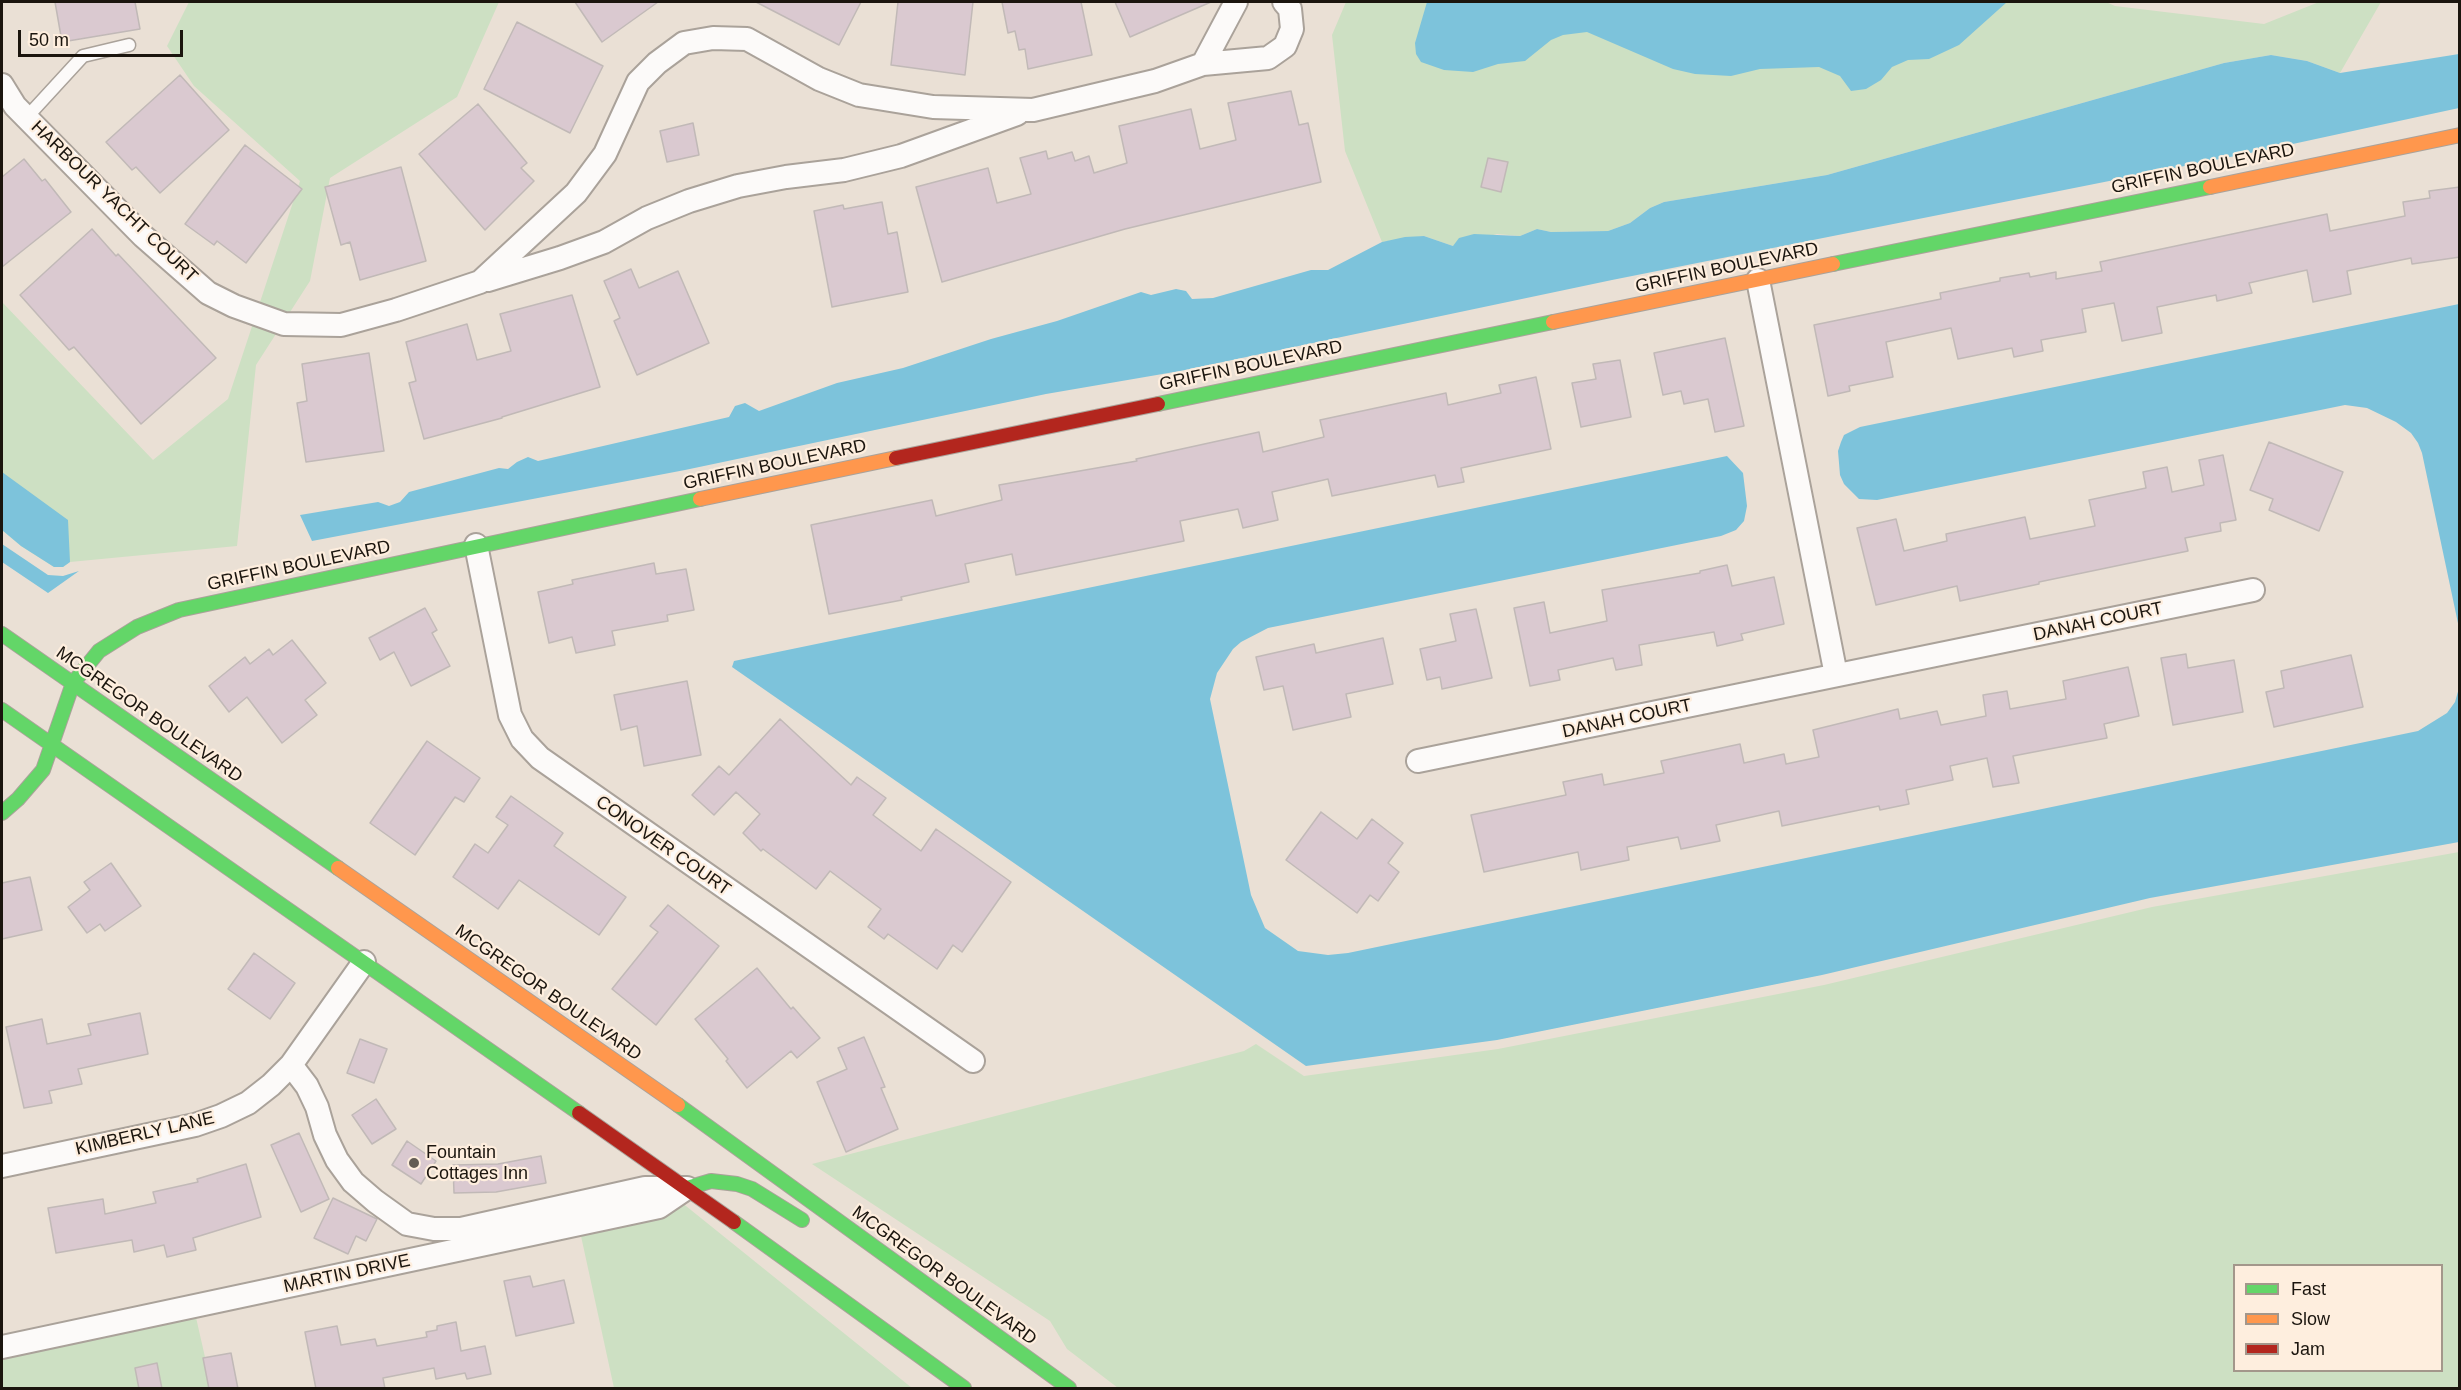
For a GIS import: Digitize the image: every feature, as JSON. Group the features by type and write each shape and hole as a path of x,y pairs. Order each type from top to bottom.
{"main road":[{"name":"GRIFFIN BOULEVARD","path":"2,813 18,799 43,770 73,683 99,651 137,627 179,610 476,545 2460,135"},
{"name":"MCGREGOR BOULEVARD","path":"2,634 644,1081 1069,1389"},
{"path":"2,710 687,1188 964,1389"},
{"path":"687,1188 711,1181 737,1184 773,1201 811,1226"},
{"path":"915,1295 951,1303"}],"street":[{"path":"1203,64 1236,2"},
{"name":"HARBOUR YACHT COURT","path":"2,85 15,106 143,236 208,293 284,324 341,325 560,258 604,242 647,218 728,189 786,177 844,170 901,156 1033,110 1155,81 1203,64 1268,58 1285,46 1292,29 1290,9 1284,2"},
{"name":"HARBOUR YACHT COURT","path":"480,282 533,236 576,193 605,154 638,82 657,63 684,43 713,38 747,39 819,79 859,95 933,107 1033,110"},
{"path":"1758,280 1836,675"},
{"name":"CONOVER COURT","path":"476,545 510,715 522,739 540,758 973,1061"},
{"name":"DANAH COURT","path":"1418,761 2253,590"},
{"name":"KIMBERLY LANE","path":"2,1166 171,1131 204,1122 248,1103 291,1065 364,962"},
{"path":"291,1065 312,1096 325,1135 337,1160 353,1182 407,1224 434,1230 461,1229 645,1188 687,1188"},
{"name":"MARTIN DRIVE","path":"2,1347 659,1207 687,1188"}],"lane":[{"path":"27,117 83,56 129,45"}],"green space":[{"path":"189,2 499,2 457,97 330,178 310,281 256,365 237,546 70,562 63,567 54,567 21,546 2,530 2,302 153,460 228,399 300,181 194,86 167,46"},
{"path":"1346,2 2106,2 2115,6 2264,24 2319,2 2381,2 2340,73 2307,61 2271,55 2224,63 1827,175 1664,202 1650,208 1630,223 1608,231 1551,232 1537,229 1520,236 1497,234 1453,246 1424,236 1382,242 1345,151 1332,35"},
{"path":"2459,852 2459,1388 1118,1388 1067,1349 1050,1321 812,1164 1244,1051 1256,1044 1304,1076 1498,1049 1824,985 2152,907"},
{"path":"681,1202 912,1388 614,1388 581,1236"},
{"path":"195,1313 212,1388 2,1388 2,1345"}],"water":[{"path":"1427,2 2007,2 1959,45 1929,59 1908,60 1892,67 1881,80 1866,89 1851,91 1840,76 1819,67 1760,69 1731,76 1695,74 1673,69 1587,32 1563,35 1551,40 1525,61 1498,64 1473,72 1444,70 1421,62 1416,54 1415,43"},
{"path":"2459,54 2459,108 2265,150 1612,280 1180,371 1046,394 685,470 312,541 300,515 378,502 389,506 400,502 409,492 499,468 508,469 528,457 538,461 729,417 735,406 745,403 759,411 837,383 903,368 991,339 1057,321 1141,292 1151,295 1176,289 1186,291 1192,299 1213,298 1311,270 1328,270 1382,242 1405,237 1424,236 1453,246 1459,238 1474,234 1520,236 1537,229 1551,232 1608,231 1630,223 1650,208 1664,202 1827,175 2224,63 2271,55 2307,61 2340,73"},
{"path":"2459,304 2459,628 2418,443 2411,433 2396,422 2367,408 2345,405 1877,500 1859,499 1844,484 1840,475 1838,451 1841,442 1844,435 1860,427"},
{"path":"1727,456 1743,473 1747,506 1744,521 1736,530 1721,536 1268,628 1241,642 1233,649 1217,673 1210,699 1251,895 1265,928 1298,951 1328,955 1348,953 2418,731 2447,713 2455,702 2459,688 2459,842 2150,898 1822,975 1497,1040 1306,1066 732,667 734,661"},
{"path":"2,472 68,520 70,562 63,567 54,567 21,546 2,530"},
{"path":"2,544 48,575 63,576 79,571 48,593 2,562"}],"building":[{"path":"55,2 135,2 140,29 62,42"},
{"path":"575,2 658,2 602,42"},
{"path":"756,2 861,2 839,45"},
{"path":"898,2 973,2 965,75 891,65"},
{"path":"1002,2 1081,2 1092,55 1028,69 1025,49 1019,50 1015,31 1008,33"},
{"path":"1115,2 1211,2 1130,37"},
{"path":"517,22 603,66 570,133 484,89"},
{"path":"180,75 229,130 160,193 136,167 132,170 106,142"},
{"path":"1291,91 1299,125 1308,123 1321,182 1125,229 942,282 916,187 988,168 997,203 1031,194 1020,158 1046,151 1048,159 1072,152 1075,161 1089,156 1094,173 1127,163 1119,126 1191,109 1200,149 1236,140 1228,103"},
{"path":"478,104 527,163 521,168 534,181 485,230 419,154"},
{"path":"693,123 699,155 667,162 660,131"},
{"path":"245,145 302,189 246,263 217,241 214,245 185,224"},
{"path":"1488,158 1508,162 1501,192 1481,187"},
{"path":"24,159 42,181 45,179 71,212 2,267 2,177"},
{"path":"401,167 426,261 360,280 350,242 341,245 325,187"},
{"path":"2460,187 2460,257 2412,264 2411,258 2347,271 2351,294 2313,302 2307,270 2249,283 2252,293 2217,301 2216,295 2157,307 2162,333 2122,341 2114,303 2082,309 2086,332 2041,340 2043,351 2014,357 2012,348 1958,359 1951,328 1886,342 1893,377 1849,386 1850,391 1828,396 1814,325 1941,299 1940,293 2000,281 2000,278 2029,273 2030,277 2056,272 2056,279 2102,271 2100,262 2327,214 2330,231 2405,216 2403,202 2430,198 2429,191"},
{"path":"882,202 888,234 897,232 908,292 832,307 814,211 843,205 844,209"},
{"path":"92,229 216,358 141,424 74,347 69,350 20,295"},
{"path":"631,269 639,288 678,271 709,343 637,375 614,321 620,318 604,281"},
{"path":"572,295 600,387 502,418 424,439 409,383 416,381 406,342 467,324 477,360 511,351 500,314"},
{"path":"1725,338 1744,426 1715,432 1708,399 1684,404 1681,391 1663,395 1654,353"},
{"path":"369,353 384,451 306,462 297,403 307,401 302,364"},
{"path":"1620,360 1631,417 1581,427 1572,383 1596,379 1593,364"},
{"path":"1536,377 1551,449 1461,468 1464,482 1438,487 1435,475 1332,496 1328,479 1272,492 1278,520 1243,528 1238,509 1180,521 1184,541 1016,575 1012,554 965,564 969,582 901,597 902,600 829,614 811,525 932,500 936,516 1002,500 999,485 1137,461 1136,459 1259,432 1263,452 1324,437 1320,420 1446,393 1448,405 1501,393 1499,385"},
{"path":"2269,442 2343,472 2319,531 2269,510 2273,499 2250,490"},
{"path":"2223,455 2236,520 2220,523 2221,531 2185,538 2188,551 1960,601 1957,586 1876,605 1857,528 1896,519 1904,551 1947,541 1946,534 2025,517 2030,539 2095,526 2089,500 2146,488 2143,472 2167,467 2172,492 2204,485 2199,460"},
{"path":"654,563 656,574 686,569 694,610 667,615 668,621 612,631 615,645 576,653 572,637 549,643 538,592 573,584 572,580"},
{"path":"1727,565 1732,586 1774,577 1784,624 1741,634 1743,640 1717,646 1714,632 1639,645 1642,665 1616,670 1613,658 1558,670 1560,680 1530,686 1514,608 1544,602 1550,633 1607,621 1602,590 1700,573 1700,571"},
{"path":"425,608 437,630 432,633 450,666 411,686 394,652 380,660 369,638"},
{"path":"1476,609 1492,678 1442,689 1440,677 1427,680 1420,649 1456,641 1450,614"},
{"path":"1383,638 1393,684 1346,694 1351,717 1293,730 1283,686 1264,690 1256,657 1314,644 1316,653"},
{"path":"292,640 326,683 305,700 317,715 282,743 247,697 229,712 209,686 245,657 250,664 269,649 273,655"},
{"path":"2186,654 2188,668 2234,660 2243,712 2173,725 2161,658"},
{"path":"2351,655 2363,707 2274,727 2266,692 2284,688 2281,671"},
{"path":"2128,667 2139,716 2104,724 2107,738 2013,756 2019,783 1993,787 1987,758 1950,766 1953,780 1906,790 1909,804 1880,810 1879,806 1782,826 1779,811 1716,825 1720,841 1681,849 1678,837 1627,847 1629,860 1581,870 1578,852 1484,872 1471,815 1566,795 1563,782 1602,774 1604,785 1664,773 1661,761 1740,744 1744,763 1784,754 1786,764 1819,757 1813,730 1898,709 1900,719 1937,711 1941,725 1986,716 1983,695 2007,691 2010,709 2066,699 2063,681"},
{"path":"687,681 701,755 644,766 637,726 621,730 614,695"},
{"path":"780,719 851,785 857,777 886,798 873,815 921,851 936,829 1011,882 962,952 953,945 937,969 888,934 884,939 868,927 881,909 830,871 816,889 763,849 761,851 743,833 760,814 736,792 714,815 692,795 719,766 729,775"},
{"path":"427,741 480,778 464,802 455,797 415,855 370,823"},
{"path":"511,796 563,833 554,846 626,897 599,935 519,880 498,909 453,877 475,844 488,853 508,825 496,817"},
{"path":"1321,812 1357,839 1372,819 1403,843 1388,863 1399,872 1378,901 1370,895 1357,913 1286,860"},
{"path":"111,863 141,906 105,931 100,924 87,933 68,907 90,890 84,882"},
{"path":"30,877 42,930 2,939 2,883"},
{"path":"668,905 719,946 656,1025 612,989 658,932 650,926"},
{"path":"254,953 295,983 270,1019 228,989"},
{"path":"757,968 791,1009 793,1007 820,1038 797,1058 791,1051 747,1088 726,1061 728,1059 695,1019"},
{"path":"140,1013 148,1054 78,1069 82,1084 49,1091 52,1103 24,1108 6,1027 42,1019 47,1044 91,1035 88,1024"},
{"path":"864,1037 885,1087 881,1088 898,1129 846,1152 817,1082 847,1069 838,1048"},
{"path":"360,1039 387,1049 374,1083 347,1073"},
{"path":"376,1099 396,1129 372,1144 352,1115"},
{"path":"299,1133 329,1199 301,1212 271,1145"},
{"name":"Fountain Cottages Inn","path":"407,1141 436,1161 421,1184 392,1165"},
{"path":"541,1156 546,1183 496,1192 454,1193 453,1165 498,1164"},
{"path":"246,1164 261,1217 193,1238 196,1250 167,1257 164,1245 134,1252 132,1240 56,1253 48,1208 103,1199 105,1214 156,1203 153,1192 198,1182 197,1179"},
{"path":"333,1198 377,1219 366,1241 356,1236 348,1254 314,1238"},
{"path":"530,1276 533,1287 564,1280 574,1323 516,1336 504,1281"},
{"path":"456,1322 461,1351 485,1346 491,1374 467,1379 465,1373 436,1379 434,1368 383,1378 385,1389 316,1389 305,1332 337,1326 341,1345 375,1339 377,1346 427,1337 426,1332 437,1330 437,1326"},
{"path":"231,1353 238,1389 209,1389 203,1358"},
{"path":"157,1363 162,1389 139,1389 135,1368"}],"traffic: fast":[{"path":"1833,264 2210,187"},
{"path":"1158,404 1553,322"},
{"path":"2,813 18,799 43,770 73,683 99,651 137,627 179,610 700,499"},
{"path":"2,634 338,868"},
{"path":"2,710 579,1113"},
{"path":"678,1105 1069,1388"},
{"path":"687,1188 711,1181 737,1184 752,1189 802,1220"},
{"path":"734,1222 964,1388"}],"traffic: slow":[{"path":"2210,187 2460,135"},
{"path":"1553,322 1833,264"},
{"path":"700,499 896,458"},
{"path":"338,868 678,1105"}],"traffic: jam":[{"path":"896,458 1158,404"},
{"path":"579,1113 734,1222"}],"place":[{"name":"Fountain Cottages Inn","path":"414,1163"}]}
